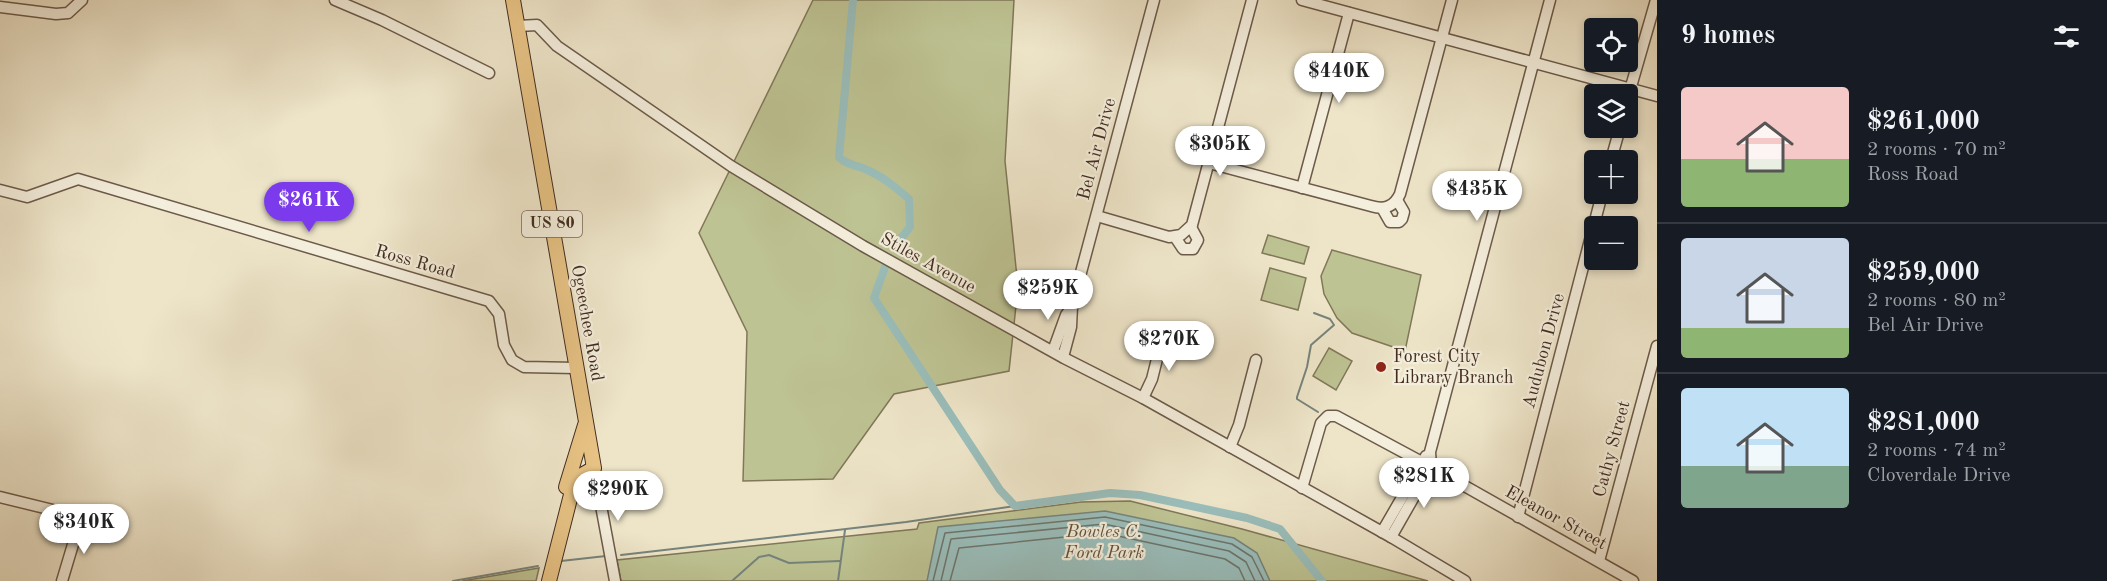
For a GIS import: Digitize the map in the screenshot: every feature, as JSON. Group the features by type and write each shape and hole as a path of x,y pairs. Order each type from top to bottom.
{"main road":[{"name":"Ogeechee Road","path":"513,0 594,468"},
{"name":"US 80","path":"541,581 568,477 586,423"},
{"path":"549,581 575,479 594,468"}],"street":[{"path":"0,7 56,14 68,13 82,0"},
{"path":"336,0 489,73"},
{"name":"Bel Air Drive","path":"1063,357 1071,327 1072,306 1154,0"},
{"path":"1097,216 1154,234 1175,237 1191,227 1196,217 1252,0"},
{"path":"1302,0 1603,84"},
{"path":"1209,163 1382,208 1390,206 1397,200 1452,0"},
{"path":"1387,535 1426,464 1430,452 1550,0"},
{"path":"1631,84 1656,0"},
{"path":"1302,188 1349,13"},
{"name":"Stiles Avenue","path":"518,26 537,25 557,46 731,166 863,246 1063,357 1143,398 1465,581"},
{"path":"1638,93 1657,96"},
{"name":"Ross Road","path":"0,189 27,197 78,179 489,301 499,314 504,345 512,360 524,367 576,368"},
{"path":"1382,208 1390,222 1399,222 1404,212 1397,200"},
{"name":"Audubon Drive","path":"1518,517 1599,204"},
{"path":"1175,237 1182,249 1193,249 1198,240 1191,227"},
{"name":"Bel Air Drive","path":"1053,351 1066,315 1072,306"},
{"path":"1143,398 1152,380 1163,335"},
{"name":"Cathy Street","path":"1599,561 1657,346"},
{"path":"1230,447 1239,425 1256,360"},
{"name":"Eleanor Street","path":"1302,488 1321,423 1326,417 1336,416 1633,581"},
{"name":"Ogeechee Road","path":"594,468 615,581"},
{"path":"0,498 73,514 80,521 62,581"}],"green space":[{"path":"813,0 1014,0 1005,161 1018,287 1009,371 894,394 833,479 743,481 747,332 699,233"},
{"path":"1268,235 1309,247 1304,264 1262,253"},
{"path":"1332,250 1421,275 1405,351 1352,333 1337,318 1324,294 1321,276"},
{"path":"1270,268 1306,278 1298,310 1261,300"},
{"path":"1329,348 1352,361 1336,390 1313,376"},
{"name":"Bowles C. Ford Park","path":"1130,501 1242,529 1428,581 621,581 617,560 917,529 919,523 1081,502"},
{"path":"539,568 536,581 462,581"}],"water":[{"name":"Bowles C. Ford Park","path":"1105,511 1234,538 1257,553 1270,581 927,581 938,527"}],"waterway":[{"path":"853,0 839,157 877,175 909,199 910,227 895,246"},
{"path":"885,267 874,298 1000,490 1015,506 1110,493 1140,495 1247,518 1280,529 1322,581"},
{"path":"1314,313 1330,319 1334,325 1311,345 1297,399 1318,412"},
{"path":"621,555 906,522 1015,506"},
{"path":"838,581 845,530"},
{"path":"732,581 759,557 769,555 789,563 840,561"},
{"path":"561,561 606,556"},
{"path":"453,581 538,566"}],"place":[{"name":"Forest City Library Branch","path":"1381,367"}]}
